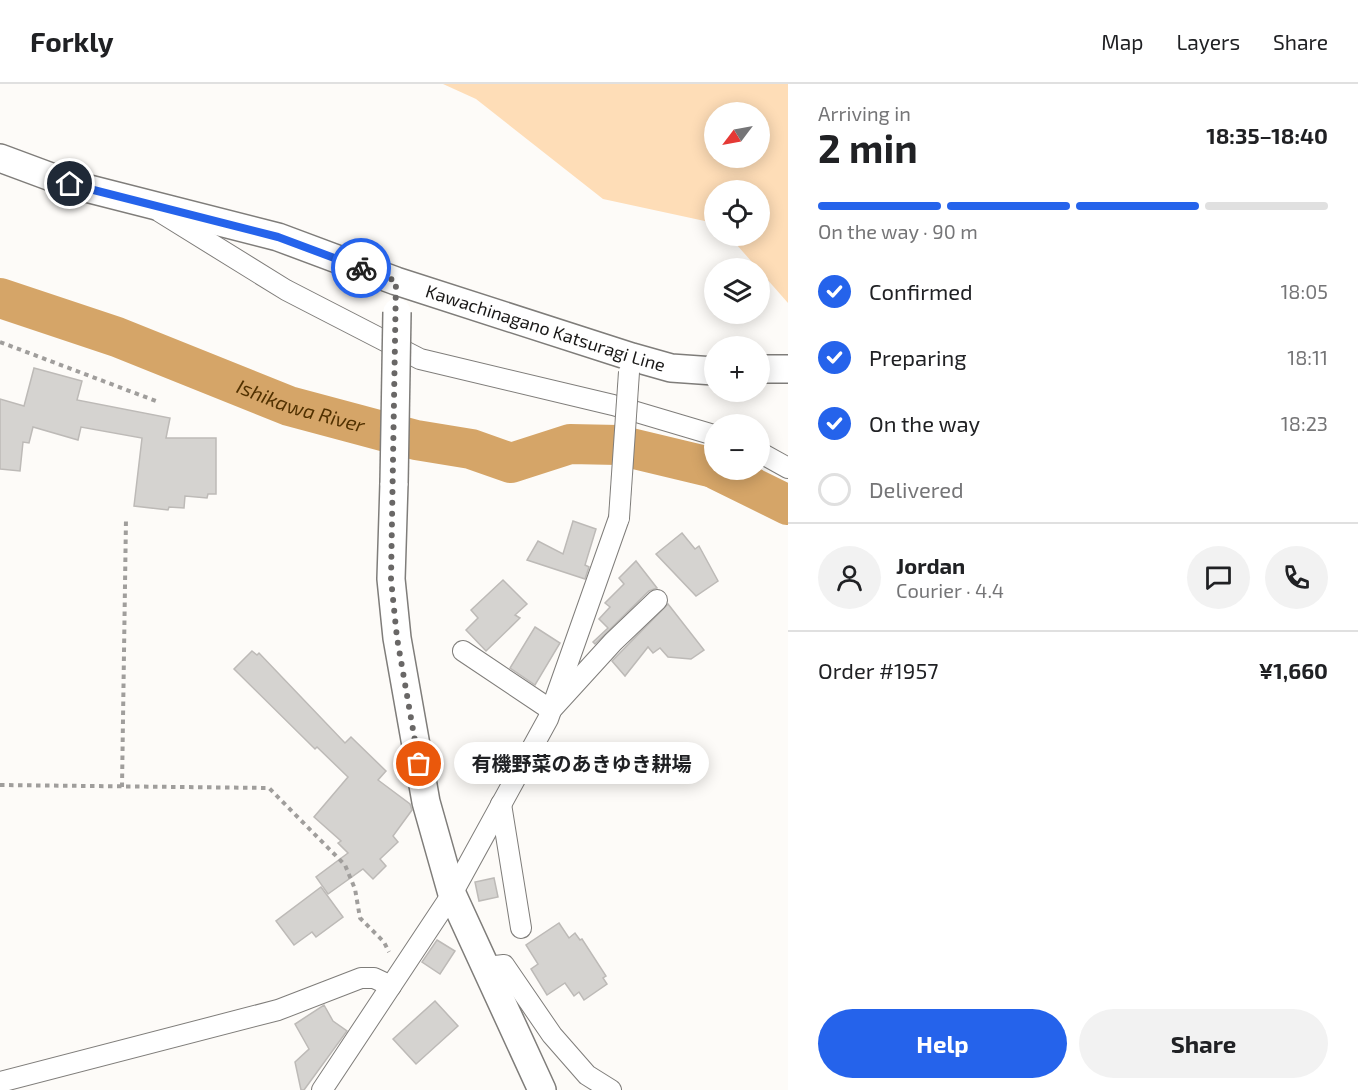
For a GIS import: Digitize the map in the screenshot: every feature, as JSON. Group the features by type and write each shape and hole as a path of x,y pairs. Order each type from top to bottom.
{"street":[{"name":"Kawachinagano Katsuragi Line","path":"0,158 70,184 278,237 630,364 704,370"},
{"path":"147,203 286,290 420,359 612,405 704,432"},
{"path":"396,281 391,579 397,638 426,802 452,894 542,1090"},
{"path":"322,1090 452,894 551,710 619,518 630,364"},
{"path":"770,369 788,369"},
{"path":"770,458 788,468"},
{"path":"551,710 613,642 657,600"},
{"path":"463,651 551,710"},
{"path":"501,804 521,928"},
{"path":"487,967 504,965 552,1035 586,1075 610,1090"},
{"path":"0,1082 278,1010 361,978 395,980"}],"path":[{"path":"0,342 156,401"},
{"path":"122,787 126,518"},
{"path":"0,785 269,788 345,865 355,889 360,918 384,942 395,980"}],"shaded area":[{"path":"443,84 788,84 788,303 770,283 770,258 748,258 738,246 770,246 770,180 704,180 704,221 603,199 476,99"}],"building":[{"path":"34,368 82,381 77,400 170,418 166,438 216,438 216,494 208,494 207,498 185,496 184,508 169,507 168,510 134,506 142,438 81,427 78,440 33,427 29,443 23,442 20,471 0,469 0,399 24,406"},
{"path":"573,521 596,529 585,565 589,567 585,579 527,560 538,541 563,554"},
{"path":"682,533 695,549 699,546 718,581 696,596 656,554"},
{"path":"636,561 657,588 649,591 595,644 593,642 608,628 599,619 610,607 605,603 624,584 619,578"},
{"path":"503,580 527,604 515,615 520,618 486,651 466,630 478,618 471,610"},
{"path":"668,604 704,650 691,659 668,657 660,648 653,653 648,647 625,676 612,661"},
{"path":"535,627 560,643 535,685 510,668"},
{"path":"252,651 257,655 259,653 345,743 351,737 386,771 378,780 410,804 412,810 393,836 398,842 380,859 386,866 373,879 363,869 328,894 316,877 348,853 338,843 341,841 314,817 348,777 317,747 315,749 234,669"},
{"path":"494,878 498,897 479,901 475,882"},
{"path":"321,887 343,917 316,937 312,932 294,945 276,921"},
{"path":"559,923 569,938 575,933 580,940 582,939 606,976 603,978 607,984 584,1000 579,992 574,996 565,983 547,995 531,969 538,964 526,945"},
{"path":"437,940 455,951 440,974 422,962"},
{"path":"435,1001 458,1026 416,1064 393,1039"},
{"path":"324,1005 333,1021 347,1031 304,1090 301,1090 295,1062 309,1049 295,1024"}],"waterway":[{"name":"Ishikawa River","path":"0,298 117,337 289,406 416,440 471,449 511,463 570,444 618,445 704,466"},
{"name":"Ishikawa River","path":"737,480 788,505"}],"way so far":[{"path":"361,268 396,281 391,579 397,638 419,764"}],"place":[{"name":"有機野菜のあきゆき耕場","path":"419,764"}],"route":[{"path":"70,184 278,237 361,268"}]}
